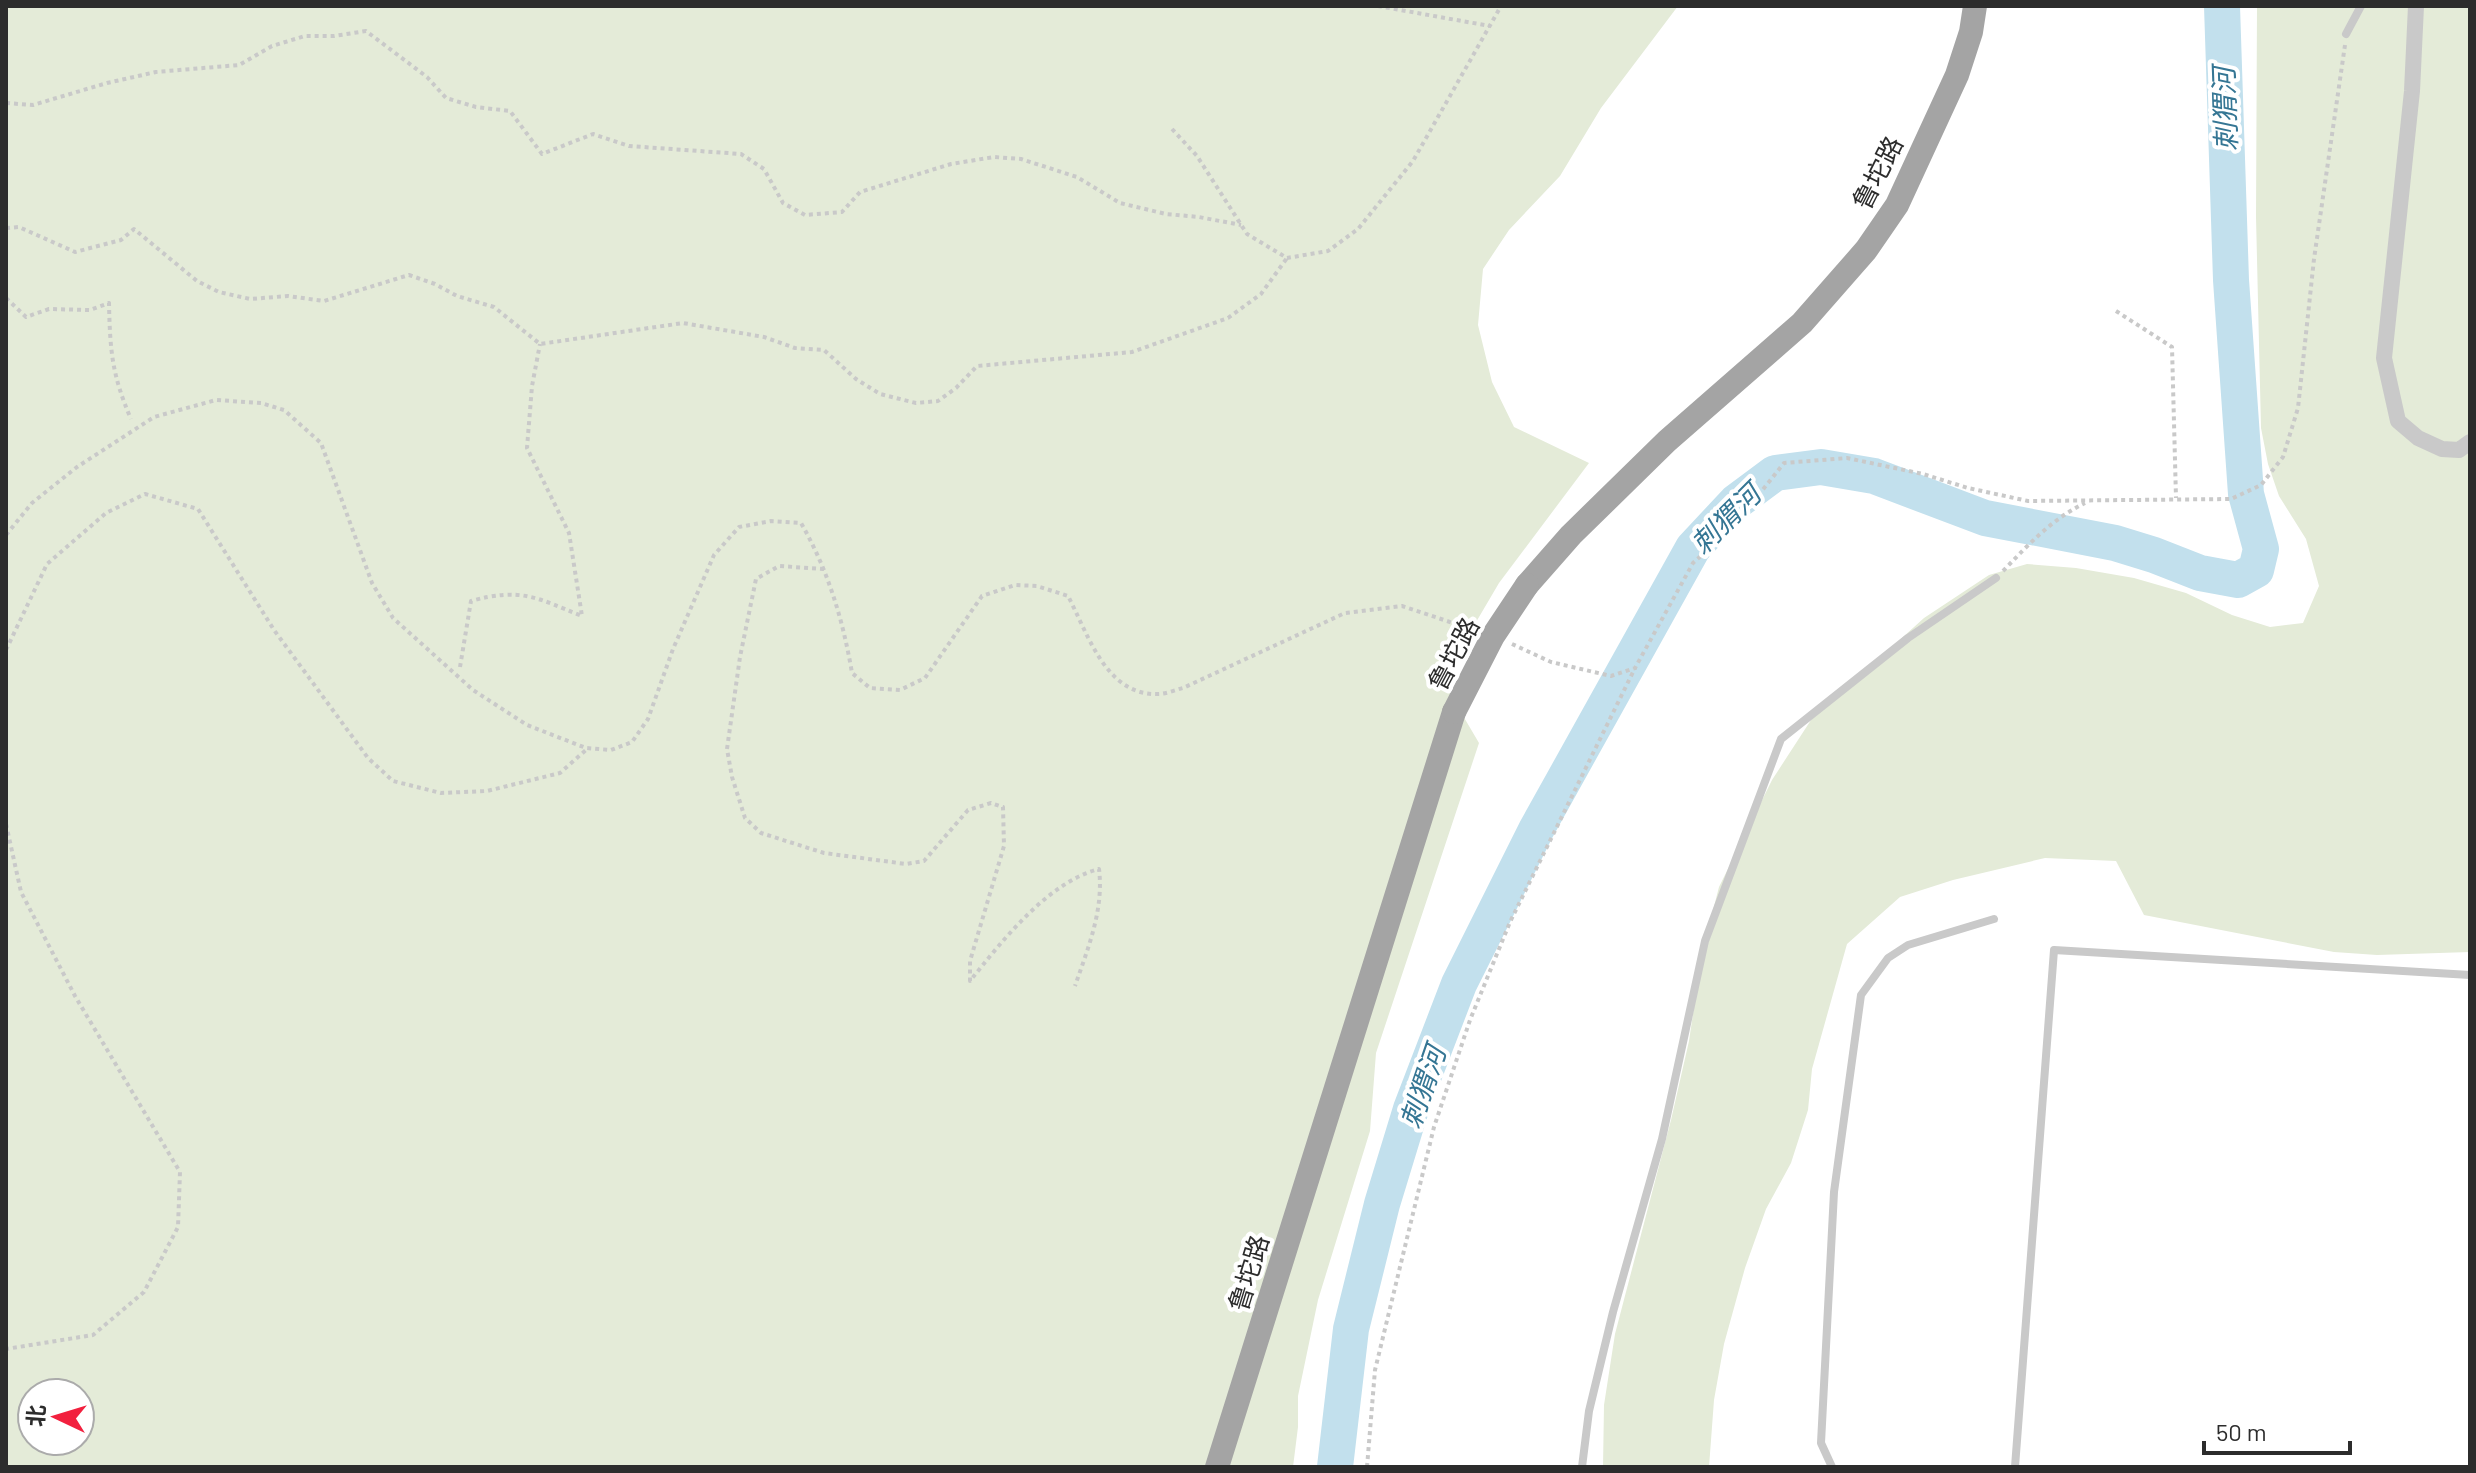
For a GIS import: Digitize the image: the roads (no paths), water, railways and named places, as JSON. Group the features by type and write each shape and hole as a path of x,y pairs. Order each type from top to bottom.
{"main road":[{"name":"鲁坨路","path":"1217,1467 1454,712 1493,636 1527,585 1571,535 1657,452 1802,323 1866,250 1897,205 1957,75 1971,32 1975,6"}],"street":[{"path":"2416,6 2412,91 2384,358 2398,421 2418,438 2442,449 2459,450 2470,442"}],"lane":[{"path":"2346,34 2361,6"},
{"path":"1582,1467 1589,1411 1613,1312 1662,1139 1705,941 1781,739 1908,638 1996,578"},
{"path":"1832,1467 1821,1443 1834,1192 1861,995 1888,958 1908,945 1994,919"},
{"path":"2015,1467 2054,950 2470,975"}],"waterway":[{"name":"刺猬河","path":"1335,1467 1351,1329 1382,1204 1411,1109 1459,984 1536,830 1693,548 1736,502 1775,473 1821,467 1874,476 1985,518 2115,543 2200,573 2238,580 2256,570 2261,549 2246,494 2231,280 2222,6"}]}
